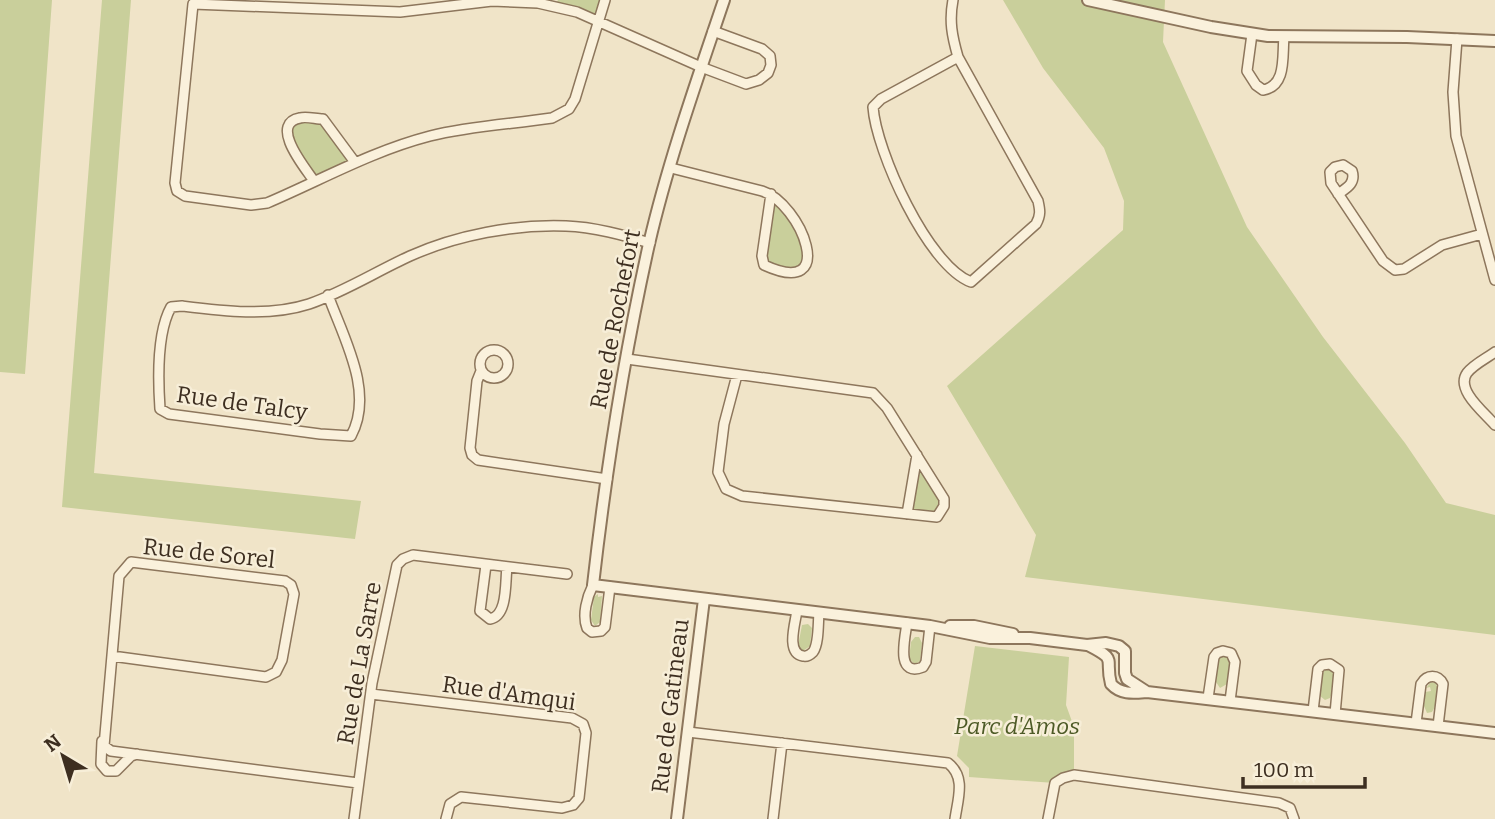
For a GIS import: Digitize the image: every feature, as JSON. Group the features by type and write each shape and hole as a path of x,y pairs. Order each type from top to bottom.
{"street":[{"path":"605,0 598,21 575,99 561,115 430,136 354,161 267,203 251,205 185,196 177,191 175,183 193,2 400,12 492,1 557,3 598,21 701,67 746,84 759,80 768,73 770,56 762,49 713,30"},
{"name":"Rue de Rochefort","path":"593,585 627,359 650,243 701,67 724,0"},
{"path":"953,0 950,18 958,57 1038,201 1041,211 1036,224 971,282 960,278 948,267 913,217 897,185 874,119 873,107 881,99 958,57"},
{"path":"1088,0 1252,34 1495,41"},
{"path":"1252,34 1247,71 1256,85 1264,90 1279,80 1284,37"},
{"path":"1457,39 1454,125 1495,280"},
{"path":"314,181 289,143 288,130 292,122 299,118 323,119 354,161"},
{"path":"671,168 771,194 791,213 807,249 808,261 803,270 796,274 778,272 764,265 762,256 771,194"},
{"path":"1338,194 1383,261 1395,270 1404,269 1442,245 1482,234"},
{"name":"Rue de Talcy","path":"328,295 357,374 360,414 351,436 183,416 169,414 160,409 164,320 171,307 254,312 309,304 328,295 435,247 466,237 513,229 566,226 622,235 650,243"},
{"path":"1495,352 1469,371 1464,387 1495,425"},
{"path":"627,359 873,393 887,408 944,499 944,506 937,517 742,496 726,489 718,472 724,424 737,375"},
{"path":"481,371 477,381 471,434 472,456 478,460 607,479"},
{"path":"907,514 917,455"},
{"name":"Rue de La Sarre","path":"354,819 371,694 397,565 413,555 567,574"},
{"name":"Rue de Sorel","path":"112,656 266,677 276,672 282,660 294,594 291,585 285,581 131,562 120,576 101,764 107,771 116,771 131,756 140,754"},
{"path":"486,565 480,611 490,619 496,618 501,612 507,567"},
{"path":"610,587 605,627 601,631 592,632 585,624 588,595 593,585 610,587 704,599 797,610 819,613 930,626 982,627 1030,638 1087,645 1105,643 1121,647 1126,654 1126,678 1147,692"},
{"name":"Rue de Gatineau","path":"677,819 704,599"},
{"path":"797,610 793,647 797,653 804,656 814,650 819,613"},
{"path":"907,623 903,660 907,666 914,669 923,667 926,662 930,626"},
{"path":"1087,645 1108,657 1110,681 1115,689 1128,693 1147,692 1208,698 1495,733"},
{"path":"1208,698 1214,657 1217,653 1226,651 1231,653 1235,660 1230,701"},
{"path":"1312,711 1318,669 1322,665 1330,664 1339,670 1335,714"},
{"path":"1416,723 1421,684 1424,679 1432,676 1443,684 1438,726"},
{"name":"Rue d'Amqui","path":"371,694 572,718 581,721 584,726 586,733 579,798 573,805 562,808 461,797 448,807 446,819"},
{"path":"688,732 948,763 956,770 960,779 955,819"},
{"path":"102,739 104,746 111,751 358,783"},
{"path":"773,819 782,743"},
{"path":"1048,819 1055,783 1074,775 1279,803 1290,808 1294,819"}],"green space":[{"path":"0,0 52,0 25,374 0,372"},
{"path":"102,0 131,0 94,473 361,501 355,539 62,507"},
{"path":"558,0 605,0 598,21 555,5"},
{"path":"1003,0 1165,0 1163,42 1247,227 1323,337 1405,443 1446,503 1495,515 1495,635 1025,577 1036,535 947,386 1123,230 1124,201 1104,148 1043,68"},
{"path":"323,119 354,161 314,181 289,143 292,122"},
{"path":"771,194 783,203 807,250 796,274 764,265"},
{"path":"917,455 944,499 937,517 907,514"},
{"path":"598,594 598,597 602,596 600,622 595,626 591,620 594,597"},
{"path":"808,624 812,628 810,646 803,651 798,646 802,625"},
{"path":"915,637 919,637 922,643 920,661 915,664 909,659 911,642"},
{"name":"Parc d'Amos","path":"975,646 1069,657 1066,705 1074,727 1074,775 1055,783 969,777 969,768 957,756"},
{"path":"1226,656 1230,662 1227,684 1220,688 1216,682 1218,661"},
{"path":"1330,669 1334,679 1333,687 1330,698 1325,700 1320,696 1322,675 1325,670"},
{"path":"1431,682 1436,683 1437,698 1432,712 1427,713 1424,706 1425,692 1431,691 1430,687 1426,688"}]}
